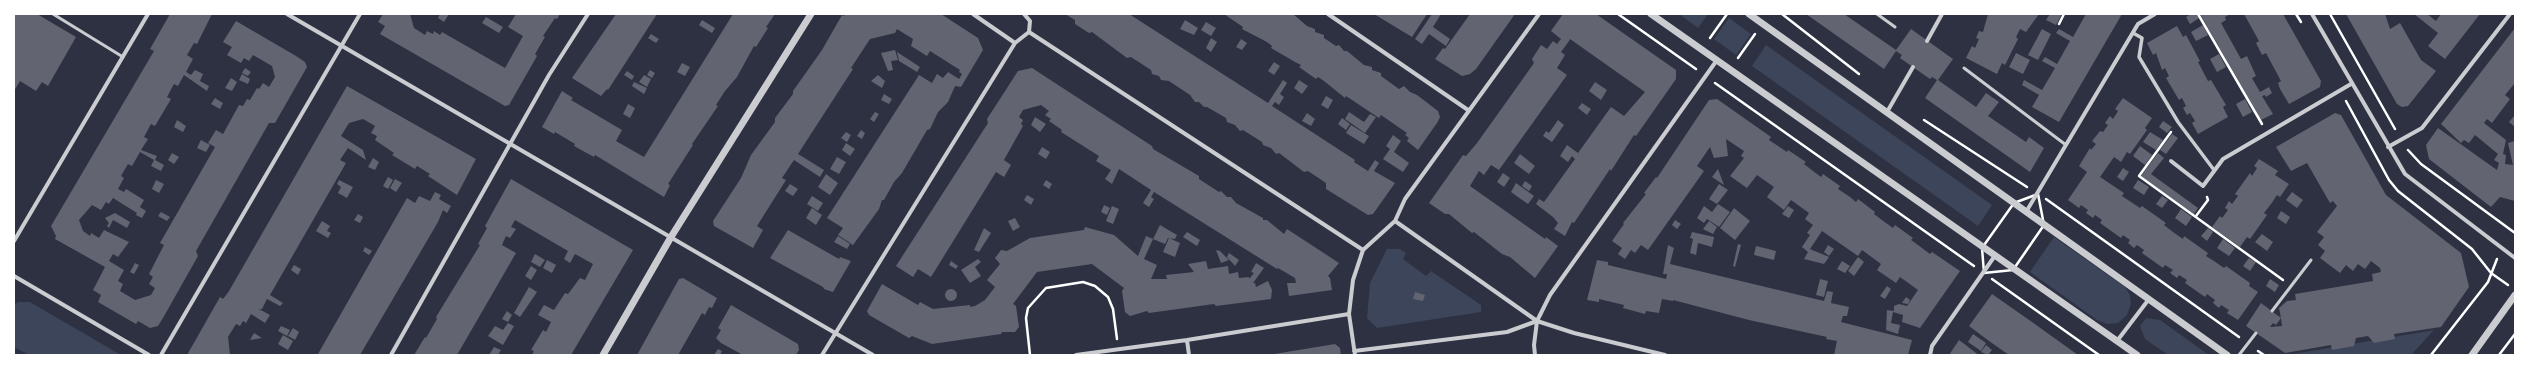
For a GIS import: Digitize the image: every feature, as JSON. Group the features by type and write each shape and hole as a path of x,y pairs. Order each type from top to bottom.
{"street":[{"path":"14,241 148,14"},
{"path":"287,14 512,143 834,334 874,355"},
{"path":"161,355 360,14"},
{"path":"391,355 549,75 588,14"},
{"path":"603,355 671,237 811,14"},
{"path":"973,14 1015,44"},
{"path":"822,355 1015,44 1029,32 1030,21 1024,14"},
{"path":"1328,14 1468,110"},
{"path":"1537,321 1507,332 1354,353 1349,314 1354,280 1363,250 1395,221 1405,199 1539,14"},
{"path":"1651,14 1730,68 1994,257 2137,355"},
{"path":"1749,14 2227,355"},
{"path":"1927,41 1942,14"},
{"path":"2026,212 2138,24 2155,14"},
{"path":"2312,14 2351,84 2405,174 2515,258"},
{"path":"2388,147 2422,128 2510,14"},
{"path":"1029,32 1363,250"},
{"path":"2133,33 2142,38 2139,57 2178,122 2214,170"},
{"path":"1535,355 1534,345 1537,321 1550,295 1717,59"},
{"path":"1887,112 1912,67"},
{"path":"2171,161 2203,186 2223,158 2351,84"},
{"path":"1395,221 1537,321 1574,333 1665,355"},
{"path":"1930,355 1932,346 1994,257"},
{"path":"15,277 149,355"},
{"path":"2472,355 2515,295"},
{"path":"2117,341 2149,298"},
{"path":"1076,355 1187,340 1349,314"},
{"path":"1187,340 1189,355"}],"lane":[{"path":"53,14 123,57"},
{"path":"1877,14 1895,27"},
{"path":"1964,68 2066,145"},
{"path":"2272,312 2311,260"},
{"path":"2238,355 2256,333"}],"path":[{"path":"1618,14 2099,355"},
{"path":"1782,14 1863,76"},
{"path":"2059,24 2064,14"},
{"path":"2198,14 2267,133"},
{"path":"1730,68 1762,24"},
{"path":"1920,117 2038,194 2248,343 2260,354 2264,355"},
{"path":"2178,122 2139,176 2291,286"},
{"path":"2196,216 2208,200 2203,186"},
{"path":"1984,273 1982,248 2014,203 2038,194"},
{"path":"1984,273 2013,270 2044,225 2038,194"},
{"path":"2431,355 2488,282 2491,273 2515,289"},
{"path":"1030,355 1026,318 1028,308 1046,288 1083,282 1095,286 1108,297 1113,309 1118,349"},
{"path":"2499,355 2515,334"}],"shaded area":[{"path":"1679,14 1708,14 1698,28"},
{"path":"1729,18 1751,34 1736,55 1714,39"},
{"path":"1766,45 1992,205 1978,226 1752,66"},
{"path":"2054,237 2125,287 2130,295 2131,304 2127,315 2118,323 2107,324 2097,320 2030,272"},
{"path":"1387,249 1400,249 1406,253 1403,259 1426,276 1431,271 1481,305 1481,312 1377,328 1367,318 1370,283"},
{"path":"19,302 30,302 121,355 29,355 14,347 14,304"},
{"path":"2146,318 2160,320 2209,355 2168,355 2145,339 2140,326"},
{"path":"2434,330 2411,355 2287,355"}],"building":[{"path":"15,14 37,14 76,37 48,86 42,82 36,91 20,81 14,91"},
{"path":"170,14 212,14 197,44 194,43 187,55 193,59 186,72 191,75 195,70 203,74 200,81 209,86 207,91 184,75 178,86 174,84 167,97 171,99 155,126 151,124 144,137 148,139 141,150 157,156 155,160 164,165 161,171 151,166 154,160 140,152 132,166 128,164 121,176 124,178 118,189 124,192 126,189 144,200 140,207 146,211 142,218 136,215 137,213 113,198 109,204 106,202 101,210 92,205 79,220 83,231 90,236 91,233 99,238 104,230 129,242 118,257 113,254 109,261 124,270 118,281 123,284 120,291 135,300 151,295 155,288 149,284 153,277 149,274 164,245 160,243 215,147 208,143 216,130 223,134 239,105 243,106 247,99 250,100 257,88 259,89 263,83 269,87 275,77 272,66 253,55 249,61 244,58 241,63 227,55 232,47 223,42 236,21 296,56 305,62 307,67 275,123 269,123 196,251 198,256 163,318 158,326 150,328 138,321 136,324 98,302 101,295 93,290 105,267 55,239 56,236 51,226 154,51 150,49"},
{"path":"383,14 410,14 414,28 425,35 427,31 433,34 434,31 440,35 442,32 505,68 523,36 508,27 516,14 560,14 557,19 555,18 543,36 545,37 535,54 537,56 509,105 505,106 380,34 385,26 378,22"},
{"path":"440,14 449,14 444,22 438,18"},
{"path":"616,14 657,14 608,90 607,89 601,96 572,78"},
{"path":"733,14 775,14 766,27 768,28 756,47 754,46 737,77 725,91 716,105 718,106 692,144 693,145 668,184 670,185 664,197 595,155 594,157 574,146 575,144 555,132 554,134 542,127 562,91 573,98 571,100 622,130 616,141 644,157"},
{"path":"845,14 941,14 978,38 983,50 961,87 955,86 948,102 938,112 930,129 927,130 902,173 894,182 884,200 882,200 879,209 853,245 838,235 843,228 827,218 919,75 932,83 937,74 943,78 948,72 959,79 962,74 959,72 960,70 930,51 927,56 911,46 913,39 897,29 895,33 870,39 851,68 853,69 798,154 824,170 820,177 794,160 782,178 786,180 757,226 763,230 753,248 714,226 713,221 741,178 751,155 775,122 775,118 822,50 842,15 844,16"},
{"path":"1065,14 1129,14 1268,103 1283,80 1287,83 1280,94 1284,97 1279,105 1275,102 1272,106 1355,160 1354,162 1368,171 1375,160 1379,163 1374,171 1395,183 1373,214 1368,215 1326,189 1326,183 1308,171 1304,172 1279,153 1276,154 1271,148 1263,145 1262,142 1243,130 1240,131 1235,125 1227,122 1226,118 1207,107 1204,107 1199,102 1195,102 1190,95 1169,81 1161,80 1159,76 1152,74 1151,70 1131,57 1127,58 1092,32 1089,33 1075,24 1075,20"},
{"path":"1224,14 1293,14 1307,26 1315,29 1315,32 1324,35 1324,38 1336,46 1339,45 1344,51 1347,51 1364,65 1372,67 1372,70 1381,73 1381,76 1399,89 1404,86 1410,92 1417,95 1438,111 1440,117 1418,150 1407,141 1409,138 1405,135 1407,133 1381,115 1379,118 1346,96 1345,98 1324,81 1318,77 1316,79 1299,67 1301,65 1271,48 1272,46 1267,42 1242,29 1243,27"},
{"path":"1374,14 1427,14 1412,37"},
{"path":"1432,14 1441,14 1433,27 1450,39 1446,46 1429,34 1422,44 1415,39"},
{"path":"1470,14 1515,14 1476,69 1470,74 1462,76 1435,59 1443,48 1445,49"},
{"path":"1563,14 1596,14 1676,70 1676,79 1636,136 1634,135 1611,171 1610,169 1574,223 1572,222 1565,236 1554,229 1558,223 1553,217 1536,204 1539,199 1544,202 1575,159 1572,156 1568,162 1560,156 1567,145 1578,153 1611,107 1624,116 1645,92 1570,39 1561,52 1565,55 1557,68 1567,75 1499,170 1491,165 1484,175 1479,171 1470,186 1545,239 1546,237 1558,246 1535,278 1510,257 1502,254 1474,232 1472,233 1449,214 1445,214 1429,203 1463,155 1466,156 1477,143 1517,87 1534,63 1532,59 1541,45 1547,49 1553,41 1557,44 1561,39 1551,31"},
{"path":"1806,14 1844,14 1896,50 1911,29 1953,59 1938,80 1976,107 1986,93 1999,102 1988,116 2026,142 2029,137 2044,148 2030,172 1925,98 1937,80 1932,77 1930,79 1900,58 1902,55 1896,51 1884,69"},
{"path":"1988,14 2039,14 2026,32 2020,29 2016,37 2018,39 2005,65 2002,63 1997,74 1966,58 1972,46 1975,48 1979,39 1976,38 1979,31 1983,32"},
{"path":"2050,14 2062,14 2056,25 2046,20"},
{"path":"2086,14 2122,14 2059,122 2032,107 2039,95 2022,85 2024,80 2042,90 2055,68 2042,61 2045,57 2057,64 2070,41 2056,33 2059,29 2073,37"},
{"path":"2191,14 2196,14 2199,18 2190,24 2186,17"},
{"path":"2200,14 2230,14 2225,17 2226,20 2221,23 2241,59 2247,56 2256,76 2252,78 2260,92 2269,87 2272,93 2266,97 2265,95 2262,96 2273,114 2261,120"},
{"path":"2244,14 2283,14 2321,81 2320,87 2289,104 2280,89 2278,83 2281,81 2266,53 2262,55 2256,43 2259,41"},
{"path":"2346,14 2385,14 2390,29 2400,23 2421,60 2436,71 2408,106 2402,107 2397,104"},
{"path":"2414,14 2427,14 2436,21 2441,14 2480,14 2445,59 2428,46 2438,33"},
{"path":"486,17 503,27 499,33 482,23"},
{"path":"702,20 715,28 712,33 699,25"},
{"path":"1185,20 1198,28 1194,35 1180,29"},
{"path":"1206,22 1216,28 1211,36 1201,30"},
{"path":"2203,25 2208,35 2196,41 2191,32"},
{"path":"2177,26 2183,37 2186,35 2200,61 2198,62 2208,81 2211,80 2226,105 2223,107 2228,117 2198,134 2192,123 2195,121 2190,113 2187,115 2183,108 2186,106 2182,98 2179,100 2166,78 2169,76 2165,68 2162,70 2156,53 2153,55 2147,43"},
{"path":"2515,28 2515,83 2505,95 2510,99 2492,123 2487,119 2484,123 2506,140 2503,154 2506,155 2505,164 2513,165 2508,143 2515,141 2515,201 2500,197 2491,207 2429,159 2426,145 2438,128 2497,170 2499,163 2494,160 2498,154 2475,135 2469,143 2464,140 2461,143 2441,124"},
{"path":"2042,29 2051,34 2038,60 2028,55"},
{"path":"651,34 659,39 656,43 648,38"},
{"path":"1211,38 1217,42 1211,52 1206,48"},
{"path":"1241,39 1247,43 1242,50 1236,47"},
{"path":"895,50 898,60 891,61 893,70 888,71 881,53"},
{"path":"897,52 920,67 917,72 899,61"},
{"path":"2016,53 2030,60 2023,74 2009,67"},
{"path":"2219,54 2226,67 2217,72 2210,59"},
{"path":"1274,62 1280,66 1274,75 1268,71"},
{"path":"682,63 690,67 685,76 677,72"},
{"path":"245,68 251,72 248,76 242,73"},
{"path":"1032,68 1152,146 1153,149 1199,176 1199,179 1219,192 1221,191 1227,197 1231,197 1236,203 1263,218 1263,220 1267,220 1284,234 1287,229 1339,263 1328,276 1330,278 1332,290 1289,296 1287,283 1296,283 1295,278 1278,268 1277,269 1154,192 1151,197 1154,199 1149,207 1143,203 1151,190 1119,169 1112,184 1105,179 1111,170 1096,161 1099,156 1061,132 1062,130 1049,121 1051,119 1045,115 1049,111 1041,105 1023,110 1019,117 1023,120 1021,124 1023,126 1004,160 1011,165 1004,177 996,172 931,277 918,269 913,277 896,266 988,123 987,119 1018,71"},
{"path":"650,70 655,73 652,78 647,75"},
{"path":"627,71 634,76 632,80 624,75"},
{"path":"242,74 250,79 248,84 239,80"},
{"path":"644,75 651,79 647,87 639,82"},
{"path":"878,75 885,81 882,88 871,81"},
{"path":"231,78 237,82 232,91 225,88"},
{"path":"1299,80 1308,86 1302,94 1294,88"},
{"path":"634,82 647,88 644,94 632,86"},
{"path":"1595,82 1607,90 1601,100 1589,91"},
{"path":"347,86 476,159 457,195 428,176 430,174 417,166 415,169 392,155 394,153 375,140 377,136 371,133 375,126 363,119 349,123 341,136 363,150 366,160 348,148 340,160 346,163 270,295 283,303 280,306 267,299 262,309 259,309 270,315 265,323 251,314 246,323 243,321 240,326 236,324 228,337 230,355 187,355 220,297 223,299 229,291"},
{"path":"884,94 892,99 889,104 881,100"},
{"path":"1326,96 1333,100 1328,109 1321,105"},
{"path":"215,98 223,103 220,109 211,104"},
{"path":"2123,98 2152,118 2145,128 2147,130 2130,154 2127,152 2121,162 2114,157 2100,177 2124,193 2122,196 2140,208 2142,206 2166,223 2164,225 2173,232 2183,239 2184,236 2208,253 2206,256 2224,268 2226,266 2250,283 2249,286 2258,292 2238,320 2227,313 2229,310 2221,305 2219,308 2213,303 2215,300 2207,294 2205,297 2185,283 2187,280 2179,275 2177,278 2170,273 2173,270 2165,265 2163,268 2142,253 2144,250 2137,245 2134,248 2128,243 2130,240 2123,235 2121,238 2100,223 2102,220 2095,215 2093,218 2086,213 2088,210 2081,205 2079,208 2068,200 2087,172 2079,166 2090,148 2091,150 2096,144 2092,141 2100,131 2103,132 2108,125 2105,123 2110,116 2113,119 2118,111 2115,109"},
{"path":"1717,99 1771,137 1769,140 1806,162 1804,164 1821,177 1823,174 1840,186 1838,189 1856,202 1858,199 1875,212 1874,214 1893,228 1895,225 1913,238 1911,240 1930,254 1932,252 1960,271 1920,328 1902,322 1903,315 1893,312 1891,323 1900,325 1898,334 1886,330 1887,310 1894,311 1894,306 1899,304 1907,306 1918,290 1900,277 1896,283 1877,270 1881,264 1862,250 1858,256 1822,231 1810,249 1829,257 1824,264 1804,259 1808,252 1802,247 1810,235 1807,233 1813,225 1805,219 1809,213 1791,200 1784,210 1767,197 1774,187 1757,175 1747,188 1730,176 1744,158 1741,156 1744,151 1726,139 1728,156 1714,158 1710,147 1697,166 1704,171 1648,250 1641,245 1635,253 1631,250 1625,259 1618,254 1622,248 1612,241 1624,224 1623,223 1646,194 1644,193 1656,177 1657,178 1709,100"},
{"path":"2245,99 2252,112 2243,117 2236,104"},
{"path":"1582,103 1591,109 1587,115 1578,108"},
{"path":"628,104 635,108 630,118 623,114"},
{"path":"875,112 879,114 874,122 870,119"},
{"path":"1349,112 1364,122 1370,114 1376,117 1365,133 1345,119"},
{"path":"1307,113 1315,119 1311,126 1302,121"},
{"path":"2335,113 2341,115 2386,195 2461,253 2469,287 2441,327 2394,334 2395,339 2374,343 2368,336 2356,338 2354,346 2332,350 2331,345 2285,353 2246,326 2261,303 2281,318 2279,308 2287,301 2296,300 2295,294 2373,281 2372,274 2381,272 2380,268 2371,261 2365,269 2358,264 2353,271 2346,265 2340,273 2320,258 2325,251 2318,245 2324,237 2317,232 2337,206 2333,201 2330,203 2307,163 2291,171 2276,147","holes":["2281,318 2282,326 2270,327 2273,323 2276,325"]},
{"path":"2515,115 2515,127 2509,122"},
{"path":"1035,117 1046,124 1040,132 1031,125"},
{"path":"1342,118 1350,124 1346,130 1338,124"},
{"path":"177,120 186,126 183,132 174,127"},
{"path":"1558,120 1564,125 1552,142 1543,136 1546,131 1549,133"},
{"path":"2163,121 2172,127 2167,133 2159,127"},
{"path":"1351,125 1369,136 1364,144 1346,133"},
{"path":"861,130 865,133 862,139 857,136"},
{"path":"846,132 851,135 847,142 841,138"},
{"path":"2150,132 2163,140 2156,150 2143,142"},
{"path":"2172,134 2178,138 2166,154 2160,150"},
{"path":"1393,135 1401,141 1394,152 1409,163 1403,172 1383,159 1390,149 1386,146"},
{"path":"201,140 210,145 206,152 197,148"},
{"path":"846,143 855,149 850,156 842,150"},
{"path":"2140,146 2152,155 2145,165 2133,156"},
{"path":"1042,147 1050,152 1046,159 1038,154"},
{"path":"172,153 179,157 174,164 168,160"},
{"path":"2158,153 2164,158 2151,174 2198,208 2194,214 2141,176"},
{"path":"1520,154 1535,166 1529,174 1514,163"},
{"path":"837,157 846,162 839,174 830,169"},
{"path":"373,158 379,162 375,170 368,167"},
{"path":"2259,159 2278,171 2275,175 2289,184 2280,197 2277,195 2264,213 2267,215 2250,239 2247,237 2240,247 2212,227 2220,216 2222,218 2228,210 2225,208 2229,201 2232,204 2238,196 2235,194 2250,173 2252,176 2257,168 2254,166"},
{"path":"2123,168 2129,172 2123,181 2117,177"},
{"path":"1718,169 1724,185 1712,177"},
{"path":"1503,173 1510,178 1504,187 1497,182"},
{"path":"826,174 838,183 830,195 818,187"},
{"path":"388,177 393,180 388,189 383,186"},
{"path":"395,179 402,183 396,192 390,188"},
{"path":"511,179 633,250 571,355 532,355 534,351 531,350 543,330 546,332 551,322 538,315 544,305 554,310 565,293 568,294 580,278 585,280 593,264 575,254 570,263 564,259 568,251 515,220 511,227 516,229 510,238 506,236 502,245 516,253 457,355 414,355 425,337 426,338 437,319 436,317 480,245 478,244 487,228 485,226"},
{"path":"156,180 164,184 159,193 152,189"},
{"path":"339,180 353,187 347,198 338,193 341,187 337,184"},
{"path":"1046,180 1052,184 1049,189 1043,185"},
{"path":"2138,180 2149,187 2144,195 2133,188"},
{"path":"1525,181 1532,186 1529,191 1522,186"},
{"path":"1516,183 1534,196 1528,204 1511,192"},
{"path":"790,184 798,189 793,196 785,191"},
{"path":"1719,184 1728,190 1717,204 1709,199"},
{"path":"435,192 441,195 439,199 451,206 447,213 443,210 438,222 360,355 318,354 407,198 415,203 419,196 430,201"},
{"path":"2292,192 2303,200 2297,208 2286,200"},
{"path":"1027,195 1034,199 1031,205 1024,200"},
{"path":"812,196 823,203 818,211 807,204"},
{"path":"2162,196 2168,200 2162,208 2156,204"},
{"path":"1718,204 1730,212 1719,227 1707,219 1704,223 1697,218 1704,206 1712,212"},
{"path":"1104,205 1110,208 1107,215 1101,212"},
{"path":"1112,206 1119,209 1113,224 1106,221"},
{"path":"1788,206 1794,210 1789,218 1782,214"},
{"path":"812,208 822,215 816,225 806,218"},
{"path":"1734,208 1750,221 1735,240 1720,228"},
{"path":"2181,209 2192,217 2186,226 2175,218"},
{"path":"2281,211 2290,217 2286,224 2277,218"},
{"path":"161,212 170,217 167,221 158,216"},
{"path":"115,213 130,222 127,228 113,220 109,228 107,226 109,223 105,218"},
{"path":"358,214 363,217 360,223 354,220"},
{"path":"1015,218 1020,227 1013,231 1008,221"},
{"path":"1675,220 1681,224 1677,229 1672,225"},
{"path":"322,221 330,226 327,231 331,233 328,238 316,231"},
{"path":"1709,221 1717,227 1713,234 1703,229"},
{"path":"1160,225 1177,235 1175,239 1168,238 1165,244 1153,239"},
{"path":"1085,227 1114,235 1138,256 1146,236 1153,239 1144,259 1157,265 1151,279 1167,279 1166,275 1194,272 1188,264 1206,261 1208,269 1228,266 1229,274 1238,272 1239,278 1249,277 1249,279 1254,273 1251,272 1256,263 1264,268 1253,283 1255,283 1256,287 1268,281 1272,290 1271,299 1216,306 1214,304 1149,313 1147,311 1130,316 1125,312 1122,291 1124,288 1092,264 1037,272 1013,304 1016,306 1019,327 1015,332 1002,332 1001,334 932,344 912,336 909,338 869,315 867,311 882,284 918,305 920,302 933,309 970,305 970,307 975,306 985,300 995,287 987,280 1000,264 995,258 1001,250 1007,251 1030,238 1084,230"},
{"path":"984,228 991,233 979,252 974,250"},
{"path":"2208,228 2213,232 2207,241 2201,236"},
{"path":"788,230 839,259 840,257 851,261 833,292 824,289 823,287 770,258"},
{"path":"1187,232 1200,240 1197,246 1183,237"},
{"path":"1692,232 1714,237 1712,247 1698,243 1696,255 1690,253 1693,239 1690,238"},
{"path":"2262,234 2273,242 2267,251 2255,242"},
{"path":"838,236 850,244 847,249 834,242"},
{"path":"1169,238 1180,243 1175,257 1163,252"},
{"path":"2223,239 2235,248 2229,256 2217,248"},
{"path":"1738,244 1741,245 1735,267 1733,266"},
{"path":"1668,245 1674,248 1670,264 1824,301 1827,291 1833,292 1831,303 1849,307 1847,316 1843,316 1841,322 1912,340 1908,355 1834,355 1837,341 1826,339 1827,337 1749,320 1673,300 1662,299 1659,313 1646,311 1645,314 1623,308 1624,305 1599,299 1599,302 1587,300 1597,260 1608,262 1608,265 1666,279 1667,274 1663,274"},
{"path":"1828,245 1834,249 1829,256 1824,252"},
{"path":"1756,246 1776,251 1774,260 1754,255"},
{"path":"365,247 372,251 369,255 363,251"},
{"path":"1216,250 1220,251 1229,260 1221,263"},
{"path":"1229,253 1239,260 1235,266 1227,257"},
{"path":"535,254 545,260 540,267 531,262"},
{"path":"1858,257 1864,262 1854,276 1848,271"},
{"path":"2249,258 2256,262 2250,271 2243,266"},
{"path":"978,259 981,262 975,267 981,276 970,283 961,270"},
{"path":"547,260 556,265 552,273 543,268"},
{"path":"951,261 958,266 956,269 949,265"},
{"path":"1842,261 1850,266 1845,273 1837,269"},
{"path":"135,263 139,265 134,274 130,272"},
{"path":"294,265 301,269 298,275 291,270"},
{"path":"531,266 537,270 531,280 525,276"},
{"path":"683,278 717,298 712,308 709,307 705,315 702,313 678,355 637,355 679,279"},
{"path":"1820,279 1828,281 1824,297 1816,295"},
{"path":"2270,279 2279,285 2275,292 2266,286"},
{"path":"1887,286 1891,289 1885,299 1880,296"},
{"path":"529,287 537,292 520,317 514,313"},
{"path":"951,289 955,291 957,295 955,299 951,301 947,299 945,295 947,291"},
{"path":"1415,292 1425,295 1423,301 1413,299"},
{"path":"1992,294 2078,355 2009,355 1989,341 1969,326"},
{"path":"1906,297 1910,300 1908,304 1902,303"},
{"path":"731,305 798,344 799,350 796,355 743,355 721,343 716,338 721,330 718,328"},
{"path":"507,311 512,315 508,322 502,319"},
{"path":"508,323 514,326 503,345 488,336 495,326 503,330"},
{"path":"281,326 290,330 287,336 278,331"},
{"path":"293,328 299,332 295,340 288,336"},
{"path":"254,333 262,338 250,340"},
{"path":"1973,334 1986,343 1981,351 1968,342"},
{"path":"283,335 293,341 288,350 278,344"},
{"path":"1959,340 1976,353 1979,355 1949,355"},
{"path":"1335,344 1340,348 1341,355 1268,355"},
{"path":"1986,345 1992,350 1988,355 1981,352"},
{"path":"494,347 501,350 498,355 489,355"},
{"path":"718,349 722,351 720,355 714,355"}]}
